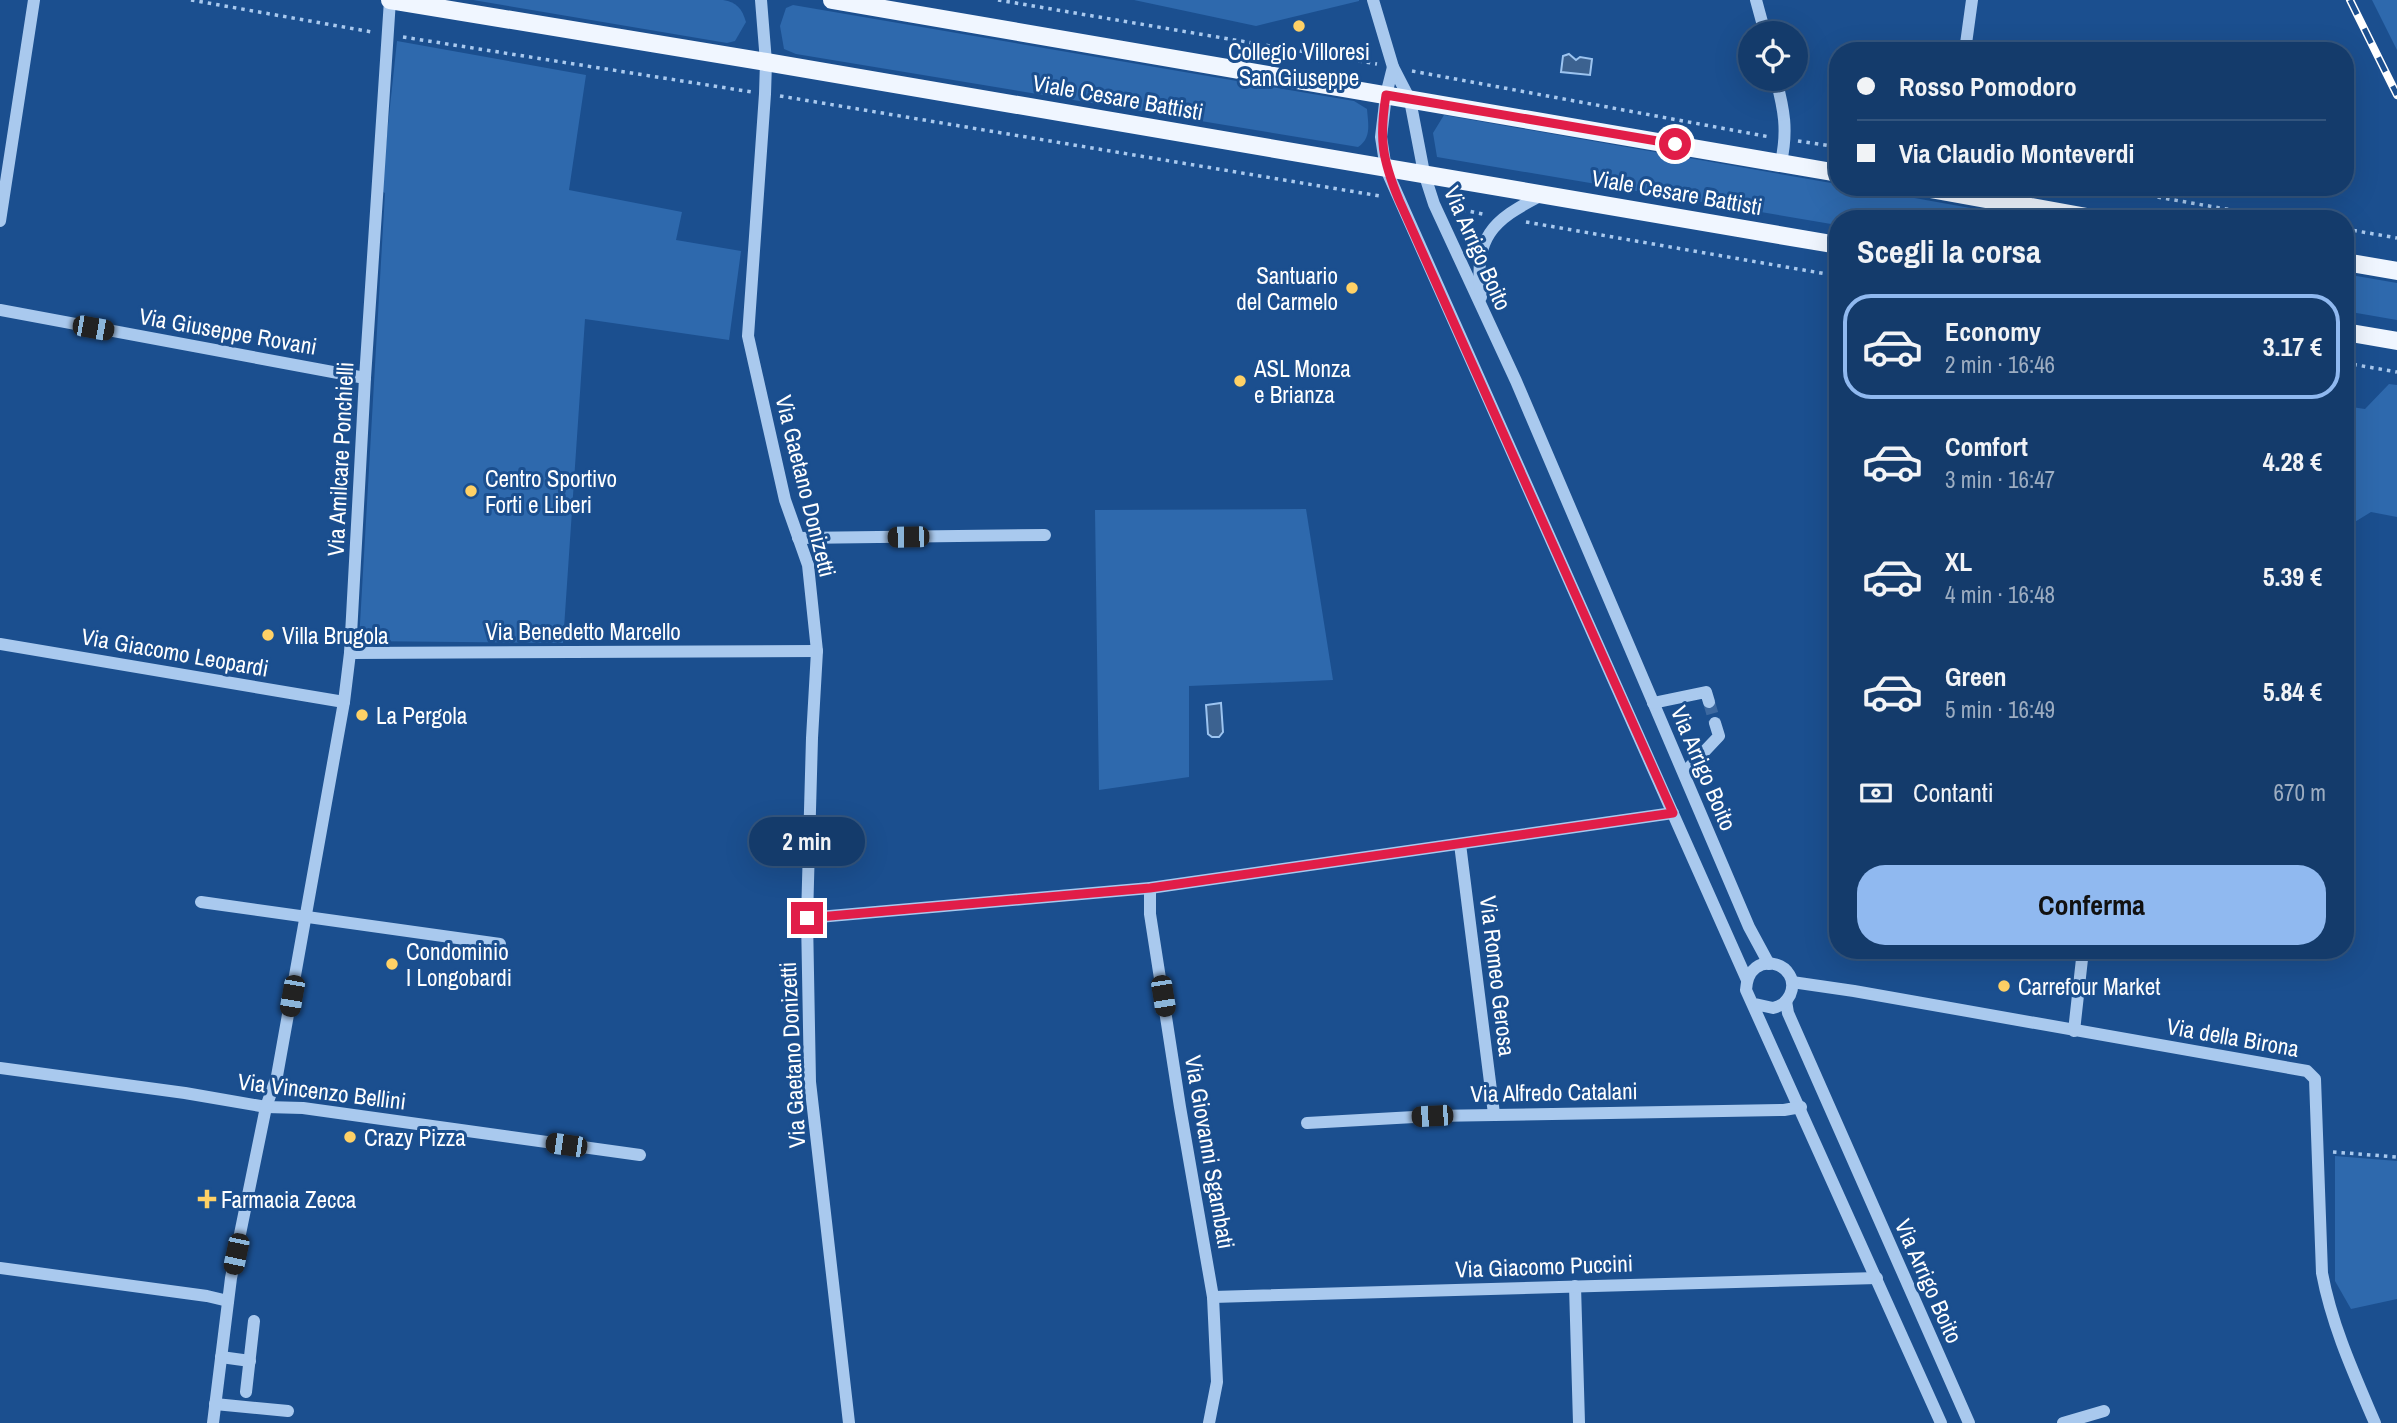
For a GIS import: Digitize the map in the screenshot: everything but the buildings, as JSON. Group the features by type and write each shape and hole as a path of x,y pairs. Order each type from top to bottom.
{"main road":[{"name":"Viale Cesare Battisti","path":"390,0 1829,243"},
{"name":"Viale Cesare Battisti","path":"832,0 1829,171"},
{"path":"1980,196 2052,210"},
{"path":"2354,264 2397,271"},
{"path":"2354,334 2397,341"}],"street":[{"path":"0,221 34,0"},
{"name":"Via Amilcare Ponchielli","path":"213,1423 231,1278 266,1107 277,1076 344,702 350,653 390,0"},
{"name":"Via Gaetano Donizetti","path":"761,0 766,62 765,94 748,336 785,500 808,565 817,651 807,918 810,1082 849,1423"},
{"path":"1373,0 1393,67"},
{"path":"1756,0 1762,21"},
{"path":"1966,42 1972,0"},
{"name":"Via Arrigo Boito","path":"1393,67 1386,95 1381,137 1386,169 1747,980"},
{"name":"Via Arrigo Boito","path":"1393,67 1410,100 1424,173 1434,204 1516,381 1749,927 1769,964"},
{"path":"1779,91 1786,139 1781,162"},
{"path":"1490,328 1481,298 1480,260 1483,246 1492,228 1503,218 1544,194"},
{"name":"Via Giuseppe Rovani","path":"0,310 365,378"},
{"path":"798,538 1045,535"},
{"name":"Via Giacomo Leopardi","path":"0,644 344,702"},
{"name":"Via Benedetto Marcello","path":"350,653 817,651"},
{"path":"1653,703 1706,692 1709,702"},
{"path":"1684,773 1719,736 1716,723"},
{"path":"807,918 1150,888 1673,813"},
{"name":"Via Romeo Gerosa","path":"1460,844 1494,1114"},
{"name":"Via Giovanni Sgambati","path":"1150,888 1150,914 1213,1297 1217,1382 1209,1423"},
{"path":"201,902 500,944"},
{"path":"2074,1031 2082,959"},
{"path":"1769,964 1781,966 1787,971 1792,982 1786,1001 1773,1009 1755,1004 1746,990 1747,980 1757,966 1769,964"},
{"name":"Via della Birona","path":"1792,982 2307,1071 2315,1079 2322,1273 2339,1337 2375,1423"},
{"name":"Via Arrigo Boito","path":"1786,1001 1788,1013 1969,1423"},
{"name":"Via Arrigo Boito","path":"1755,1004 1941,1423"},
{"name":"Via Vincenzo Bellini","path":"0,1068 266,1107 303,1108 640,1156"},
{"name":"Via Alfredo Catalani","path":"1307,1123 1494,1114 1784,1110 1801,1107"},
{"path":"0,1268 228,1301"},
{"name":"Via Giacomo Puccini","path":"1213,1297 1877,1278"},
{"path":"1575,1286 1579,1423"},
{"path":"246,1392 254,1321"},
{"path":"221,1357 250,1361"},
{"path":"215,1404 288,1411"},
{"path":"2063,1423 2104,1411"}],"path":[{"path":"191,0 1399,200"},
{"path":"998,0 1829,145"},
{"path":"2151,196 2232,210"},
{"path":"1434,204 1829,274"},
{"path":"2354,231 2397,238"},
{"path":"2354,365 2397,372"},
{"path":"2317,1150 2397,1157"}],"shaded area":[{"path":"473,0 723,0 738,7 746,22 735,41 727,43"},
{"path":"1134,0 1359,0 1359,1 1256,26"},
{"path":"2372,0 2397,0 2397,50"},
{"path":"793,5 1354,101 1367,109 1367,135 1358,147 796,54 784,49 780,26 786,8"},
{"name":"Centro Sportivo Forti e Liberi","path":"397,41 586,75 569,190 682,212 676,240 741,251 729,340 585,319 563,643 359,641 385,193 381,191"},
{"path":"1569,54 1576,60 1580,57 1592,59 1590,75 1561,72 1563,56"},
{"path":"1444,115 1829,183 1829,196 1903,196 1982,210 1829,210 1829,224 1437,157 1433,133"},
{"path":"2354,276 2397,283 2397,320 2354,313"},
{"path":"2389,384 2397,385 2397,517 2371,512 2354,522 2354,407 2365,409"},
{"path":"1306,509 1333,680 1189,686 1189,777 1099,790 1095,510"},
{"path":"1221,703 1223,732 1219,737 1212,737 1208,734 1206,705"},
{"path":"2335,1156 2397,1161 2397,1299 2351,1309 2335,1281"}],"tunnel":[{"path":"1709,702 1715,723"}],"railway":[{"path":"2350,0 2397,95"}],"place":[{"name":"Collegio Villoresi San Giuseppe","path":"1299,26"},
{"name":"Santuario del Carmelo","path":"1352,288"},
{"name":"ASL Monza e Brianza","path":"1240,381"},
{"name":"Centro Sportivo Forti e Liberi","path":"471,491"},
{"name":"Villa Brugola","path":"268,635"},
{"name":"La Pergola","path":"362,715"},
{"name":"Condominio I Longobardi","path":"392,964"},
{"name":"Carrefour Market","path":"2004,986"},
{"name":"Crazy Pizza","path":"350,1137"},
{"name":"Farmacia Zecca","path":"207,1199"}],"route":[{"path":"807,918 1150,888 1673,813 1399,200 1386,169 1381,137 1386,95 1675,144"}]}
